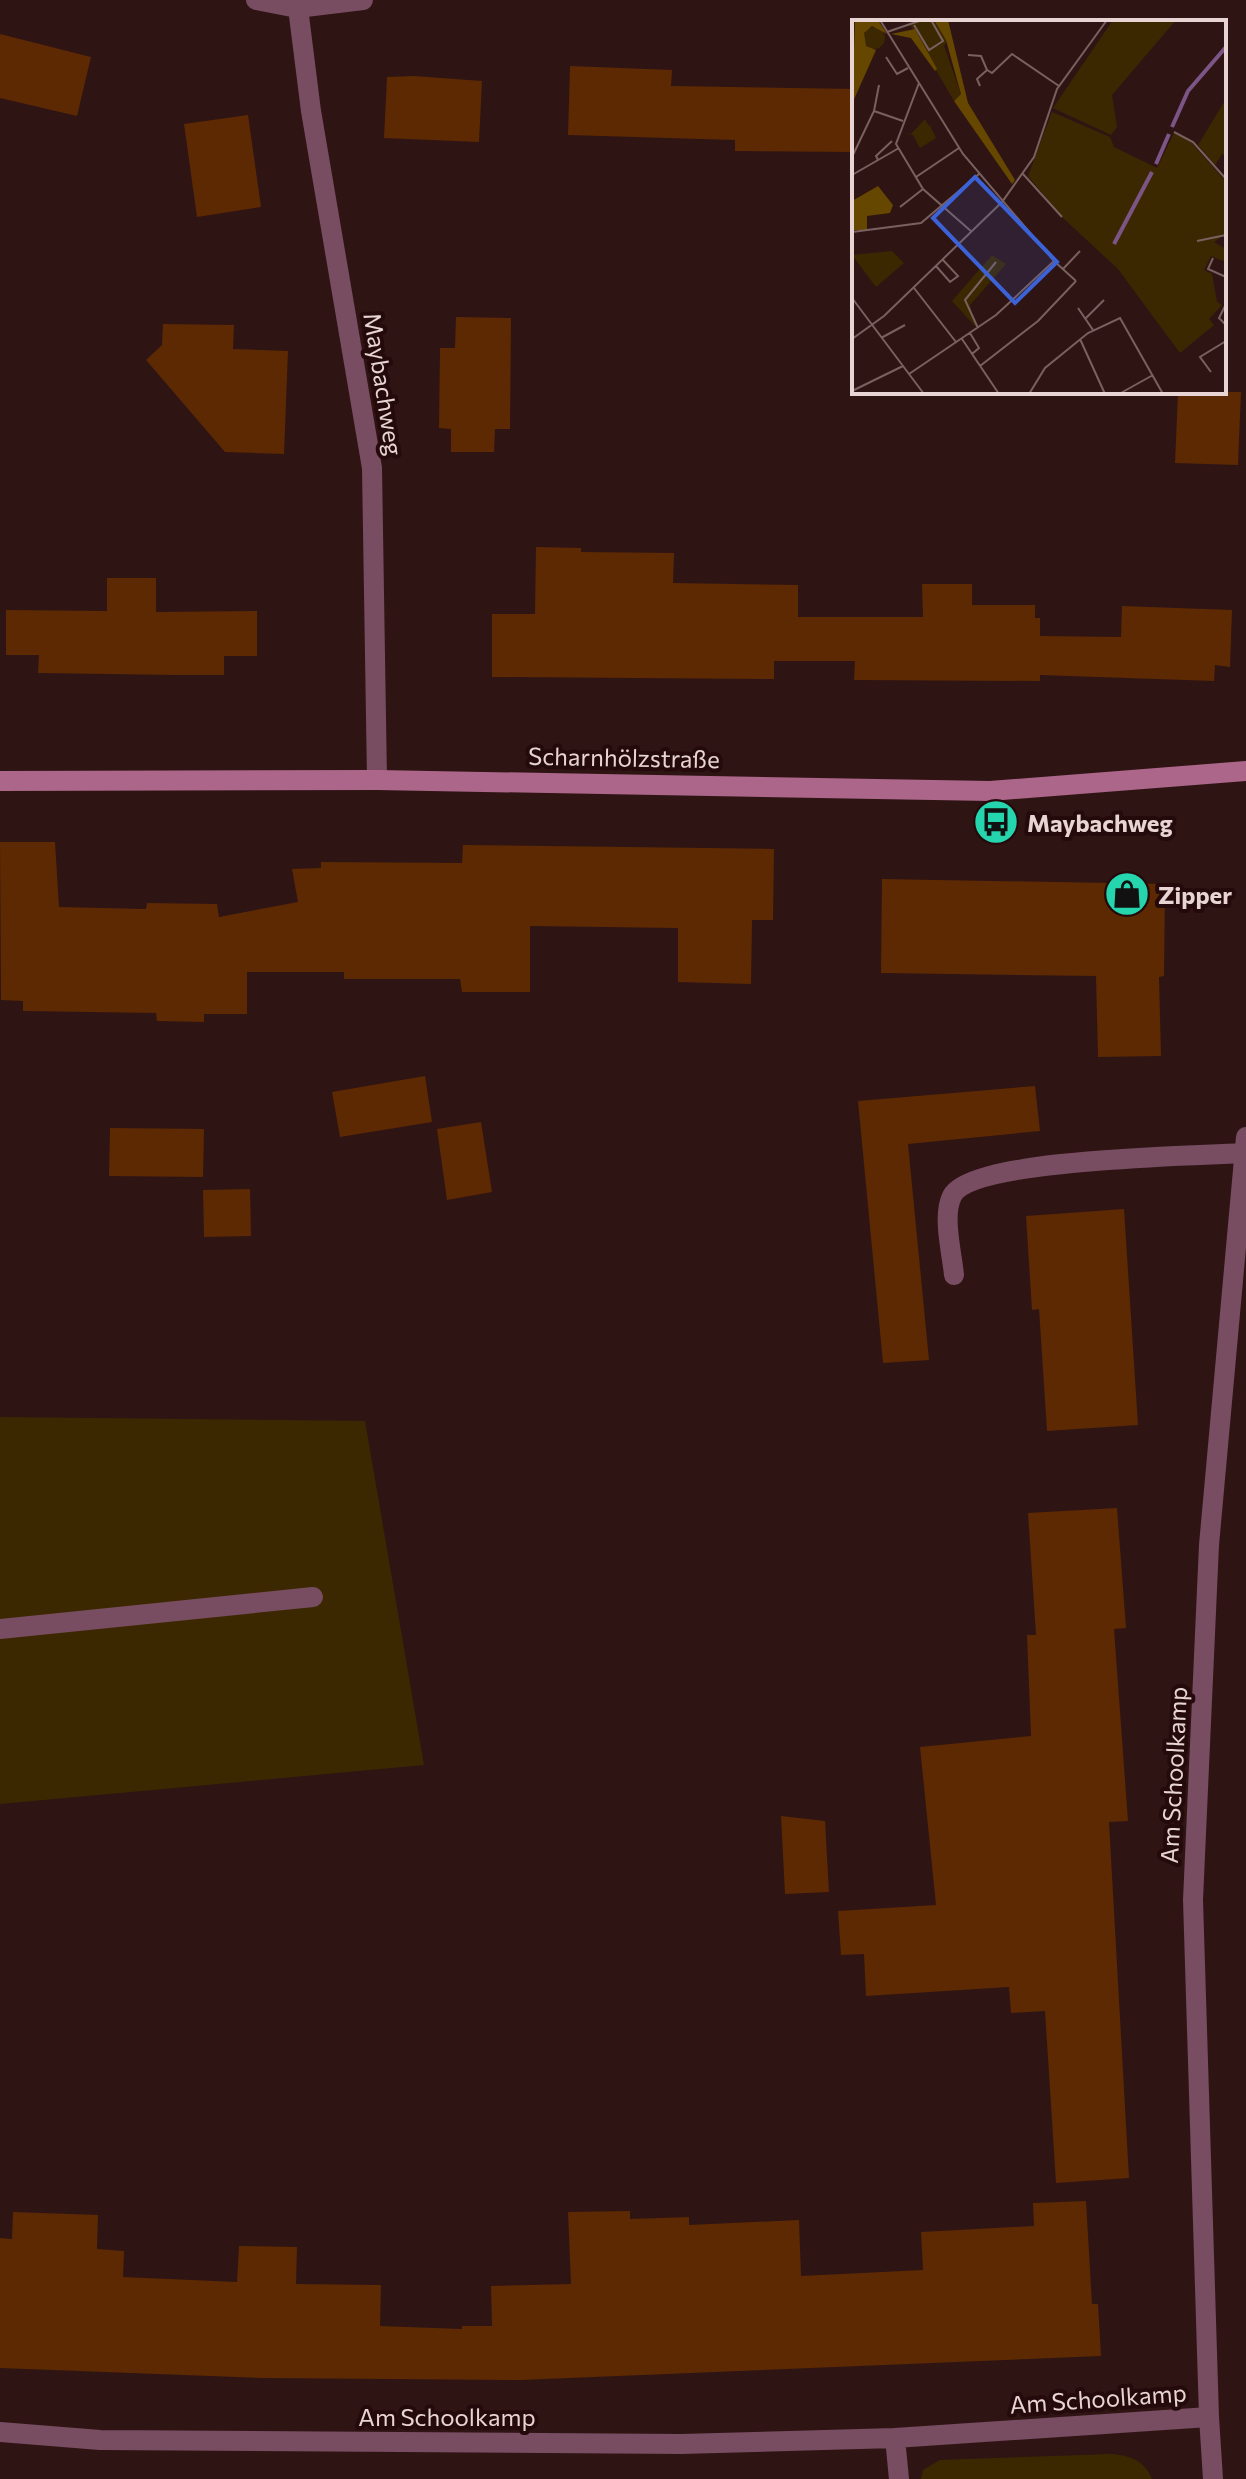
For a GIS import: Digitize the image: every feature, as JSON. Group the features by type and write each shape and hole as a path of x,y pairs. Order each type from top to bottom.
{"main road":[{"name":"Scharnhölzstraße","path":"0,781 377,780 990,791 1246,771"}],"street":[{"path":"256,0 297,4 363,0"},
{"name":"Maybachweg","path":"297,4 372,468 377,780"},
{"path":"954,1275 949,1212 952,1196 961,1186 1008,1170 1047,1164 1245,1145"},
{"name":"Am Schoolkamp","path":"1213,2479 1193,1900 1209,1545 1245,1145"},
{"path":"0,1629 313,1597"},
{"name":"Am Schoolkamp","path":"0,2432 116,2440 681,2444 895,2438 1209,2417"},
{"path":"895,2438 899,2479"}],"shaded area":[{"path":"0,1417 365,1421 424,1765 0,1804"},
{"path":"1113,2454 1137,2460 1152,2479 921,2479 923,2470 940,2460"}],"building":[{"path":"0,34 91,57 77,116 0,98"},
{"path":"570,66 672,70 671,86 852,89 852,152 735,151 735,140 568,135"},
{"path":"387,77 482,81 479,142 384,138"},
{"path":"248,115 261,207 197,217 184,124"},
{"path":"456,317 511,318 510,429 495,429 494,452 451,452 451,429 439,428 440,348 455,348"},
{"path":"163,324 234,325 233,349 288,351 284,454 225,452 146,360 162,345"},
{"path":"1241,392 1238,465 1175,463 1178,394"},
{"path":"536,547 581,548 581,552 674,553 673,583 798,585 798,617 923,617 922,584 972,584 972,605 1035,605 1035,618 1040,618 1040,636 1121,637 1122,606 1232,610 1230,667 1215,665 1214,681 1040,675 1040,681 854,680 855,661 774,661 774,679 492,677 492,614 535,614"},
{"path":"107,578 156,578 156,612 257,611 257,656 224,656 224,675 176,675 38,673 39,655 6,655 6,610 107,611"},
{"path":"0,842 55,842 59,907 146,909 147,903 217,904 219,917 298,902 292,869 321,868 321,862 462,863 463,845 774,849 773,920 752,920 751,984 678,982 678,928 530,926 530,992 462,992 460,979 344,979 344,972 247,972 247,1014 204,1014 204,1022 157,1021 156,1013 23,1011 23,1001 1,1000"},
{"path":"882,879 1165,884 1164,976 1159,977 1161,1056 1098,1057 1096,976 881,973"},
{"path":"425,1076 432,1122 340,1137 332,1092"},
{"path":"1035,1086 1040,1131 908,1144 929,1360 883,1363 858,1101"},
{"path":"481,1122 492,1192 447,1200 437,1129"},
{"path":"110,1128 204,1129 203,1177 109,1176"},
{"path":"250,1189 251,1236 204,1237 203,1190"},
{"path":"1124,1209 1138,1425 1047,1431 1039,1309 1032,1310 1026,1216"},
{"path":"1117,1508 1126,1628 1114,1629 1128,1821 1109,1822 1129,2178 1056,2183 1045,2011 1011,2013 1009,1987 866,1996 864,1954 841,1955 838,1911 936,1905 920,1747 1031,1736 1027,1635 1036,1635 1028,1513"},
{"path":"781,1816 825,1821 829,1892 785,1894"},
{"path":"1086,2201 1092,2304 1098,2304 1101,2356 521,2380 262,2378 0,2368 0,2238 12,2239 13,2212 98,2215 97,2249 124,2251 123,2277 237,2282 239,2246 297,2247 296,2284 381,2285 380,2326 462,2329 462,2326 492,2326 491,2286 571,2284 568,2212 630,2211 630,2219 689,2217 689,2225 799,2220 801,2276 923,2270 921,2232 1034,2226 1033,2203"}],"place":[{"name":"Maybachweg","path":"996,822"},
{"name":"Zipper","path":"1127,894"}]}
